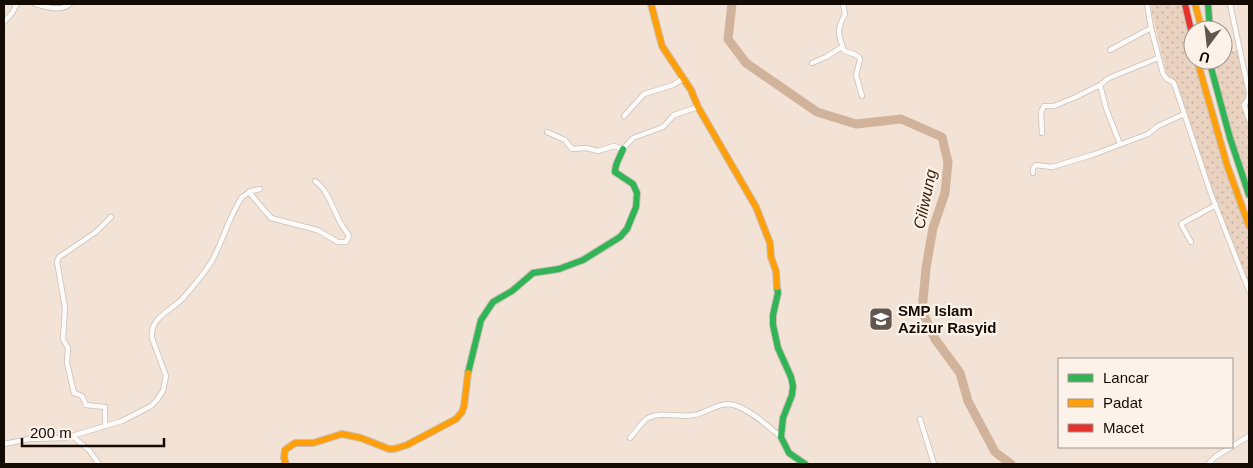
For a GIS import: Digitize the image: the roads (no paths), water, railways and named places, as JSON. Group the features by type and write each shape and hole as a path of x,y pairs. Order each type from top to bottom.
{"main road":[{"path":"652,4 662,46 684,78 727,159 740,177 770,243 771,257 776,270 778,293 773,315 773,325 779,350 793,383 792,395 784,416 781,437 789,453 805,464"},
{"path":"1185,4 1189,20"},
{"path":"1195,4 1199,20"},
{"path":"1208,4 1209,20"},
{"path":"1200,70 1230,176 1249,226"},
{"path":"1213,70 1227,126 1249,194"},
{"path":"1217,70 1227,126"},
{"path":"286,464 284,458 285,450 295,443 313,443 342,434 394,449 458,417 464,406 467,375 480,322 493,302 512,291 535,272 559,270 582,260 620,237 627,229 636,207 637,193 633,184 618,175 614,169 623,149"}],"street":[{"path":"4,22 17,4"},
{"path":"35,4 57,9 62,9 70,4"},
{"path":"843,4 845,14 839,24 838,32 845,52 859,57 856,75 862,96"},
{"path":"1147,4 1151,28 1164,77 1174,83 1216,205 1249,291"},
{"path":"1230,4 1248,90 1249,101 1244,106 1249,120"},
{"path":"1110,50 1151,28"},
{"path":"812,63 826,58 842,46"},
{"path":"1042,133 1043,107 1060,104 1100,85 1109,78 1158,58"},
{"path":"624,116 644,94 673,85 684,78"},
{"path":"1100,85 1120,144"},
{"path":"547,132 565,140 572,148 586,148 598,152 614,146 623,149 633,138 667,125 674,114 698,106"},
{"path":"1033,173 1033,168 1036,165 1054,167 1095,154 1145,135 1158,126 1184,114"},
{"path":"249,192 271,218 317,230 338,242 346,242 349,236 347,231 341,225 324,191 315,181"},
{"path":"4,444 22,440 60,438 105,426 136,415 155,403 164,386 165,373 152,338 154,325 159,318 180,302 209,266 239,201 249,192 260,189"},
{"path":"1191,242 1181,224 1216,205"},
{"path":"105,426 105,407 86,405 82,396 74,393 72,388 67,363 68,348 62,339 65,308 57,262 59,257 96,232 111,218"},
{"path":"630,438 649,418 662,415 680,417 696,415 730,404 747,412 781,437"},
{"path":"920,419 934,464"},
{"path":"71,435 85,446 99,464"},
{"path":"1233,446 1249,436"},
{"path":"1208,464 1230,448"}],"waterway":[{"name":"Ciliwung","path":"732,4 728,39 746,63 817,112 856,124 901,119 942,137 948,162 945,193 933,228 926,268 922,311 935,339 960,373 968,401 995,452 1011,464"}],"place":[{"name":"SMP Islam Azizur Rasyid","path":"881,319"}]}
